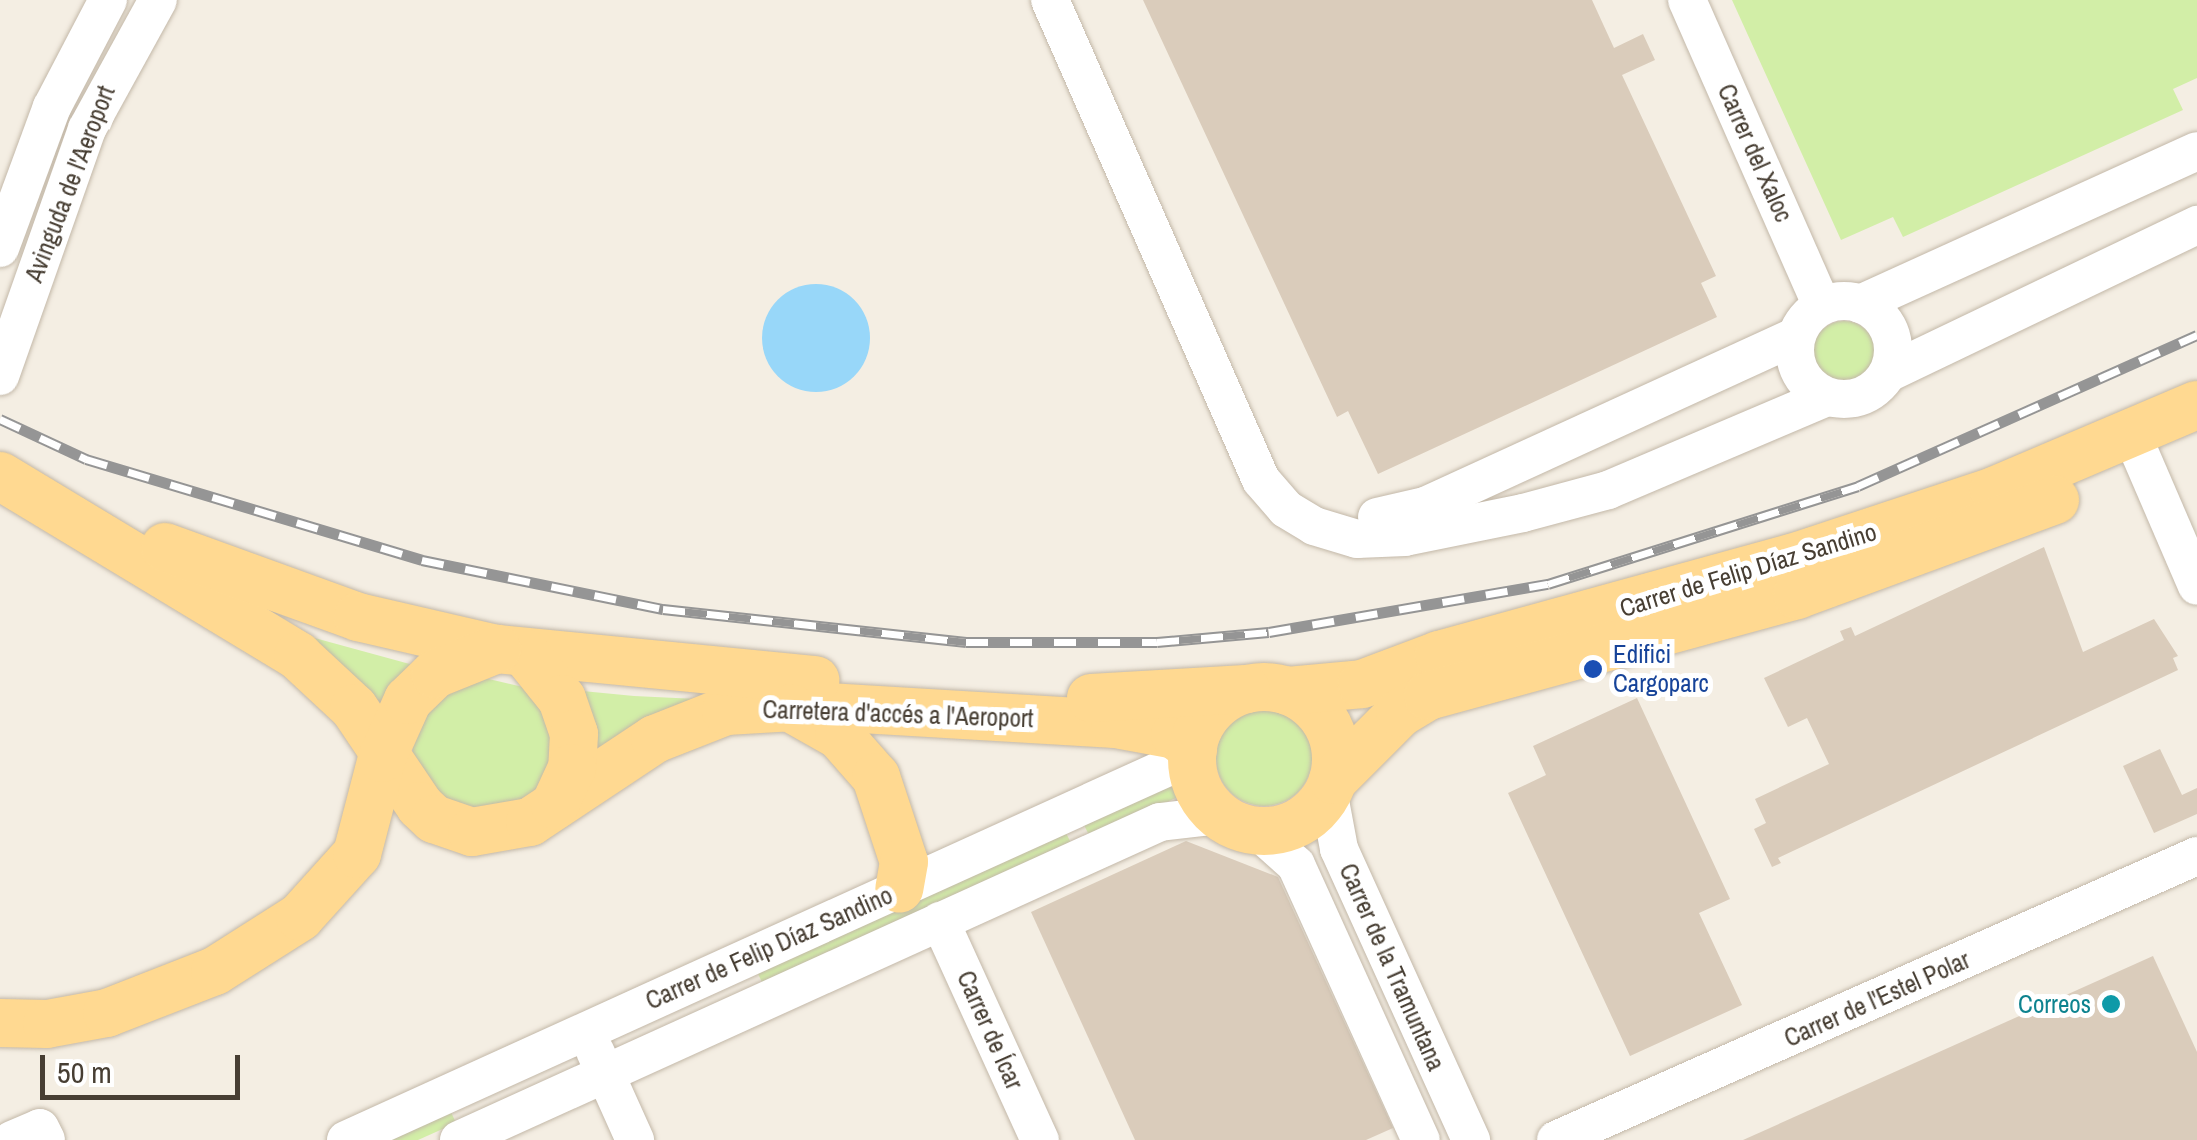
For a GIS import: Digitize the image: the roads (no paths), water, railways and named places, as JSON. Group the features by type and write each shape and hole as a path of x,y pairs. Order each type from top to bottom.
{"main road":[{"name":"Carrer de Felip Díaz Sandino","path":"1330,785 1400,713 1428,696 1797,596 1993,526 2138,449 2197,406"},
{"name":"Carrer de Felip Díaz Sandino","path":"1267,690 1362,684 1464,648 1686,592 1994,491 2138,449 2197,439"},
{"name":"Carretera d'accés a l'Aeroport","path":"18,486 296,597 511,651 1062,698 1267,690"},
{"name":"Carretera d'accés a l'Aeroport","path":"18,486 298,656 341,692 382,758 420,806 453,827 509,830 555,805 620,759 693,720 788,706 1114,724 1175,735 1192,752"},
{"path":"0,1023 48,1024 107,1013 215,971 264,943 321,898 357,854 382,758 421,684 511,651 562,699 574,734 572,768 555,805"},
{"path":"1267,690 1327,724 1336,753 1330,785 1298,821 1238,822 1196,783 1192,752 1208,714 1267,690"},
{"path":"788,706 839,735 876,777 904,862 899,889"}],"street":[{"name":"Avinguda de l'Aeroport","path":"0,248 52,107 108,0"},
{"name":"Avinguda de l'Aeroport","path":"4,364 87,128 158,0"},
{"path":"1050,0 1261,480 1286,509 1314,526 1357,539 1406,536 1523,514 1608,490 1827,397 1855,398 1888,373 2197,224"},
{"name":"Carrer del Xaloc","path":"1687,0 1822,306"},
{"path":"1314,526 1425,506 1796,336 1822,306 1860,304 2197,152"},
{"path":"1860,304 1875,312 1892,340 1888,373"},
{"path":"1796,336 1803,379 1827,397"},
{"path":"2138,449 2196,579"},
{"name":"Carrer de Felip Díaz Sandino","path":"346,1140 1192,752"},
{"name":"Carrer de la Tramuntana","path":"1330,785 1339,849 1470,1140"},
{"name":"Carrer de Felip Díaz Sandino","path":"459,1140 1160,822 1238,822"},
{"name":"Carrer de la Tramuntana","path":"1238,822 1296,865 1421,1140"},
{"name":"Carrer de l'Estel Polar","path":"1556,1140 2197,856"},
{"name":"Carrer de Ícar","path":"940,920 1040,1140"},
{"path":"586,1032 635,1140"},
{"path":"12,1140 40,1128 46,1140"}],"water":[{"path":"816,284 837,288 854,300 866,317 870,338 866,359 854,376 837,388 816,392 795,388 778,376 766,359 762,338 766,317 778,300 795,288"}],"railway":[{"path":"0,419 86,459 422,560 663,609 966,642 1157,642 1269,632 1548,584 1858,486 2197,335"}],"place":[{"name":"Edifici Cargoparc","path":"1593,669"},
{"name":"Correos","path":"2111,1004"}]}
